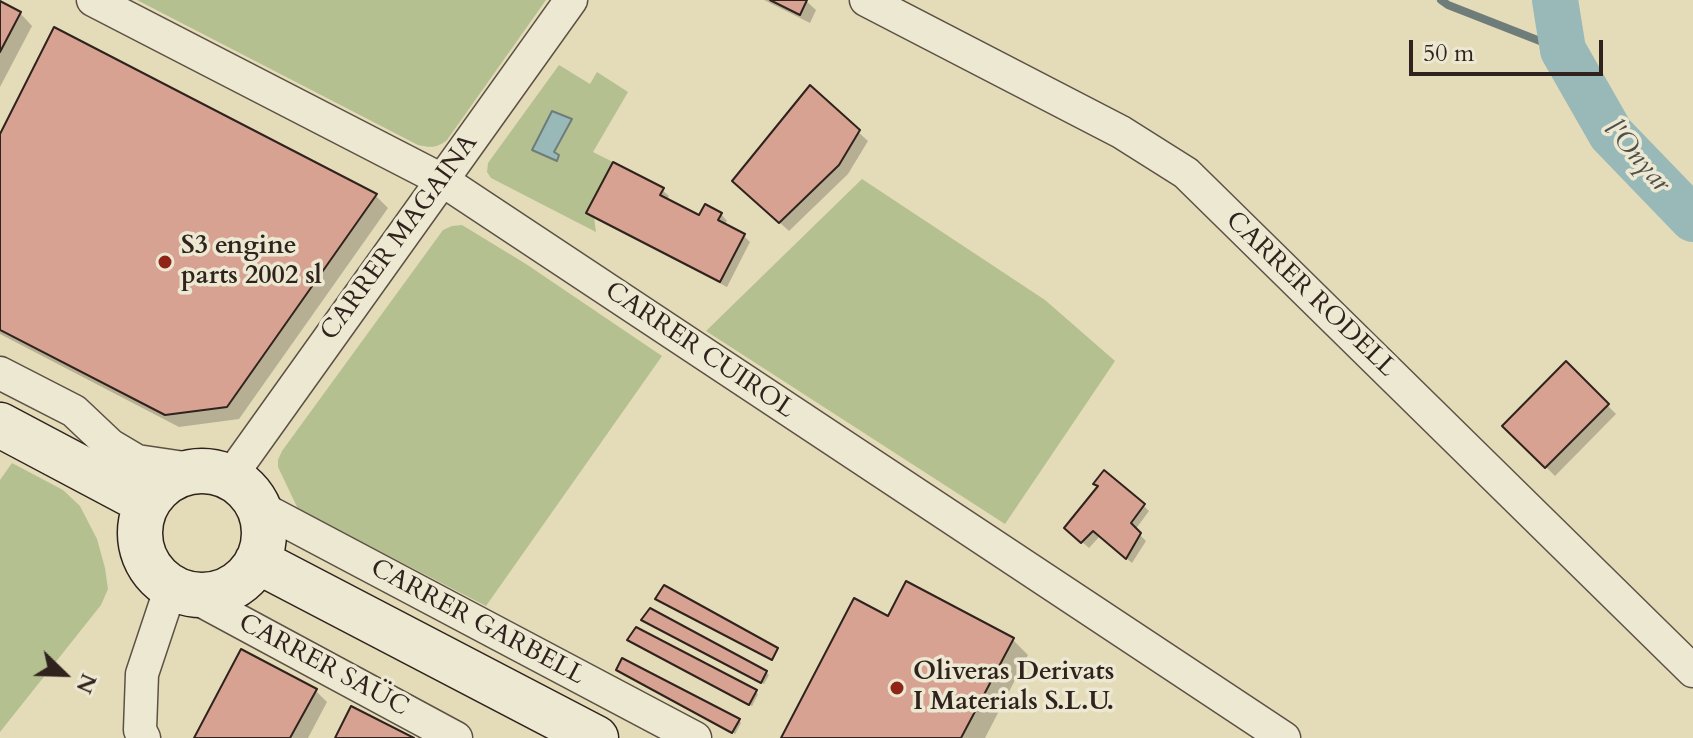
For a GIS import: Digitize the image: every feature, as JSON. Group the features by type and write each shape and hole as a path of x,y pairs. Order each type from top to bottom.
{"main road":[{"path":"0,425 147,503"},
{"path":"177,475 229,485 263,520 264,534 257,561 240,582 216,593 180,591 158,578 141,550 140,526 147,503 160,486 177,475"},
{"path":"257,561 596,738"}],"street":[{"name":"CARRER CUIROL","path":"93,0 442,180 1284,738"},
{"name":"CARRER MAGAINA","path":"229,485 571,0"},
{"name":"CARRER RODELL","path":"866,0 1121,132 1186,173 1693,671"},
{"name":"CARRER GARBELL","path":"0,373 74,411 110,445 137,461 229,485 695,738"},
{"path":"144,738 140,730 142,674 180,591"},
{"name":"CARRER SAÜC","path":"180,591 456,738"}],"green space":[{"path":"137,0 546,0 447,140 430,147 418,145"},
{"path":"559,65 590,84 597,72 628,92 593,152 613,162 587,212 594,217 596,232 491,178 487,172 488,163"},
{"path":"862,179 1045,300 1115,361 1005,524 706,331"},
{"path":"462,225 526,264 662,356 486,606 298,509 278,467 282,451 443,230"},
{"path":"12,463 63,490 80,506 97,539 108,589 101,605 0,732 0,480"}],"water":[{"path":"552,111 572,119 554,152 559,155 557,161 532,150"}],"building":[{"path":"770,0 807,0 800,15"},
{"path":"0,1 21,12 0,52"},
{"name":"S3 engine parts 2002 sl","path":"54,27 377,194 227,407 165,415 0,330 0,134"},
{"path":"810,85 860,130 839,165 779,223 732,181"},
{"path":"613,162 664,188 660,195 699,215 705,204 722,213 718,220 745,234 720,282 586,213"},
{"path":"1566,361 1609,404 1545,468 1502,426"},
{"path":"1104,470 1145,504 1131,523 1141,533 1126,559 1093,531 1081,543 1064,528 1098,486 1093,484"},
{"name":"Oliveras Derivats I Materials S.L.U.","path":"906,581 1014,638 961,738 781,738 854,598 888,616"},
{"path":"664,585 778,648 772,660 655,599"},
{"path":"650,608 767,671 761,683 641,620"},
{"path":"636,627 757,690 749,705 627,640"},
{"path":"241,649 317,689 290,738 194,738"},
{"path":"622,658 740,719 732,733 616,670"},
{"path":"351,706 414,738 335,738"}],"waterway":[{"path":"1441,0 1563,50"},
{"name":"l'Onyar","path":"1555,0 1563,50 1611,134 1693,219"}],"place":[{"name":"S3 engine parts 2002 sl","path":"165,262"},
{"name":"Oliveras Derivats I Materials S.L.U.","path":"897,688"}]}
